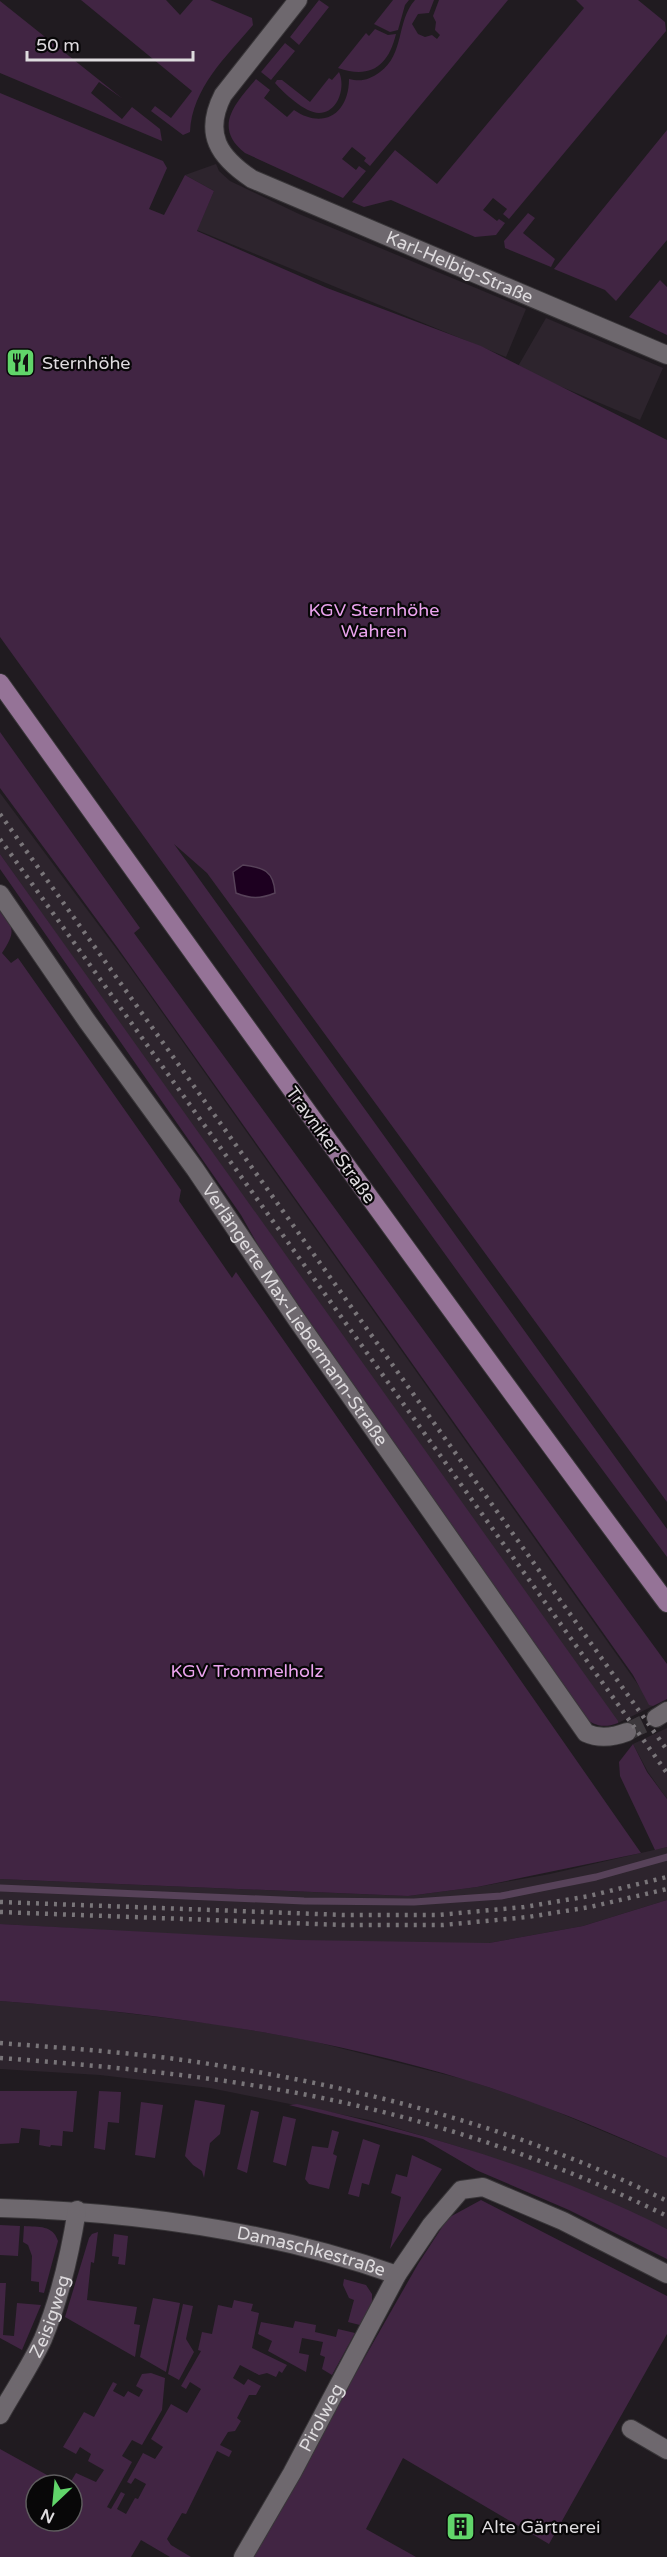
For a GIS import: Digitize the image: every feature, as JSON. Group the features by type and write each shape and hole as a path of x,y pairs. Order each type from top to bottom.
{"main road":[{"name":"Travniker Straße","path":"0,683 328,1141 667,1603"}],"street":[{"name":"Karl-Helbig-Straße","path":"298,0 223,95 216,110 215,134 221,151 231,164 252,179 667,355"},
{"name":"Verlängerte Max-Liebermann-Straße","path":"0,894 87,1021 195,1169 297,1320 586,1732 593,1736 615,1736 627,1732"},
{"name":"Damaschkestraße","path":"0,2208 77,2210 175,2221 290,2244 397,2275 431,2225 461,2190 483,2187 563,2221 667,2274"},
{"name":"Zeisigweg","path":"0,2415 36,2354 45,2332 67,2266 77,2210"},
{"name":"Pirolweg","path":"243,2557 292,2474 397,2275"},
{"path":"631,2429 667,2450"}],"shaded area":[{"path":"216,164 219,171 230,181 299,214 526,309 506,357 197,230 214,191 185,175"},
{"path":"546,318 663,368 640,420 517,368"},
{"path":"0,793 127,963 653,1706 618,1723 597,1701 0,854"},
{"path":"243,865 262,869 270,875 275,893 256,898 236,893 233,872"},
{"path":"667,1728 667,1799 648,1772 633,1744"},
{"path":"667,1847 667,1900 583,1926 489,1943 394,1947 0,1924 0,1879 408,1896 550,1874"},
{"path":"0,2001 77,2007 223,2025 312,2041 467,2080 536,2103 667,2158 667,2229 565,2184 463,2148 369,2120 210,2088 100,2075 0,2069"}],"green space":[{"path":"81,0 166,0 180,15 193,0 210,0 252,18 253,25 212,74 197,101 190,132 183,135 151,111 155,106 171,118 192,91"},
{"path":"319,0 329,7 299,45 290,37"},
{"path":"393,0 409,0 405,5 398,30 390,32 374,24"},
{"path":"415,0 434,0 429,13 418,14 412,24 418,34 425,37 432,35 437,39 440,35 435,30 436,22 433,16 439,0 508,0 370,166 364,161 366,158 352,147 342,159 356,170 359,166 366,171 343,198 245,153 235,143 230,134 231,115 241,97 256,79 270,90 264,98 287,117 294,110 315,119 332,115 344,101 349,79 369,79 388,65 397,47 409,8"},
{"path":"576,0 638,0 665,22 666,31 509,219 503,214 507,209 493,198 483,210 497,221 499,219 505,223 496,235 475,237 391,200 364,207 352,202 395,150 437,184 584,8"},
{"path":"0,1 123,99 99,82 91,93 122,119 132,107 160,129 162,141 0,73"},
{"path":"375,29 388,35 396,34 393,45 383,62 368,71 349,71 338,68 366,33 369,36"},
{"path":"285,43 295,51 271,80 261,72"},
{"path":"339,72 341,92 336,104 326,112 307,110 275,83 277,80 282,80 310,102 329,78 332,80"},
{"name":"KGV Sternhöhe Wahren","path":"0,93 163,161 167,168 149,209 164,215 185,175 214,191 197,231 327,288 481,346 667,440 667,1502 207,873 174,844 667,1529 667,1557 530,1372 0,637"},
{"path":"667,130 667,240 616,301 605,290 554,269"},
{"path":"528,213 535,218 523,233 555,259 551,267 505,248 504,241"},
{"path":"660,280 667,287 667,335 629,317"},
{"path":"0,732 140,928 134,933 667,1664 667,1699 653,1706 649,1705 633,1675 117,947 0,788"},
{"path":"0,854 618,1723 607,1726 598,1725 581,1716 272,1270 241,1215 0,869"},
{"name":"KGV Trommelholz","path":"0,908 12,930 10,940 2,953 11,963 18,958 181,1190 179,1201 232,1278 236,1272 641,1853 477,1887 408,1896 0,1879"},
{"path":"633,1744 647,1772 667,1799 667,1847 655,1850 620,1776 619,1762"},
{"path":"667,1900 667,2158 494,2089 354,2050 178,2019 0,2001 0,1924 299,1940 489,1943 583,1926"},
{"path":"0,2091 77,2091 73,2132 63,2131 62,2146 51,2145 50,2147 39,2145 40,2130 21,2128 19,2143 0,2144"},
{"path":"99,2091 121,2092 119,2123 108,2122 105,2150 94,2148"},
{"path":"195,2100 225,2105 220,2134 210,2143 204,2178 202,2171 185,2156"},
{"path":"141,2102 163,2105 155,2158 135,2155"},
{"path":"297,2104 391,2127 486,2155 579,2189 667,2229 667,2259 569,2210 476,2170 423,2139 289,2105"},
{"path":"251,2110 259,2112 247,2173 237,2169"},
{"path":"283,2116 296,2119 286,2166 273,2162"},
{"path":"332,2130 339,2132 333,2154 337,2156 329,2189 309,2184 305,2179 312,2146 328,2148"},
{"path":"363,2139 380,2145 369,2185 362,2183 359,2197 348,2194"},
{"path":"412,2155 442,2169 390,2249 401,2197 391,2193 396,2174 407,2177"},
{"path":"481,2200 667,2296 667,2334 549,2544 403,2458 366,2529 416,2557 251,2557 418,2264 448,2218"},
{"path":"0,2225 20,2226 18,2256 0,2255"},
{"path":"24,2226 49,2229 58,2241 44,2293 39,2292 39,2282 31,2281 32,2256 28,2245 23,2242"},
{"path":"98,2232 94,2263 91,2262 87,2300 137,2307 134,2324 140,2325 135,2357 65,2317 89,2238"},
{"path":"114,2234 128,2236 125,2265 118,2264 119,2257 112,2256"},
{"path":"344,2279 366,2285 372,2294 372,2304 360,2325 348,2322 354,2300 349,2298 343,2285"},
{"path":"0,2283 6,2283 3,2335 14,2336 17,2303 41,2305 22,2350 0,2338"},
{"path":"153,2298 180,2303 166,2372 140,2357"},
{"path":"234,2300 253,2304 251,2311 259,2313 252,2348 287,2365 282,2373 279,2371 276,2377 267,2373 259,2375 240,2365 233,2378 244,2385 248,2379 261,2386 256,2395 249,2395 237,2418 241,2421 235,2431 228,2432 220,2445 232,2451 229,2457 217,2451 186,2514 182,2513 167,2539 171,2545 191,2557 170,2557 141,2540 131,2557 0,2557 0,2449 43,2473 24,2473 24,2533 84,2533 84,2477 96,2482 104,2470 88,2461 91,2454 80,2447 76,2454 63,2447 84,2412 94,2417 113,2382 117,2384 113,2391 124,2397 128,2391 139,2397 143,2390 136,2386 142,2374 151,2373 165,2378 162,2410 142,2445 132,2440 122,2456 132,2462 107,2507 111,2509 121,2492 125,2494 117,2509 126,2514 146,2484 135,2478 131,2484 127,2482 143,2453 155,2459 163,2447 151,2439 171,2404 187,2413 201,2389 190,2382 186,2389 181,2386 201,2351 198,2350 202,2332 212,2334 218,2305 232,2308"},
{"path":"183,2304 193,2306 186,2339 194,2352 179,2380 168,2374"},
{"path":"295,2321 316,2325 315,2332 336,2337 338,2329 355,2333 332,2375 322,2369 325,2357 320,2355 323,2342 302,2338 299,2353 309,2355 306,2372 268,2351 272,2341 258,2334 261,2322 293,2328"}],"waterway":[{"path":"0,1888 304,1901 414,1902 501,1896 596,1877 667,1857"}],"tunnel":[{"path":"627,1732 656,1718"}],"railway":[{"path":"0,814 667,1750"},
{"path":"0,839 667,1773"},
{"path":"0,1902 344,1915 438,1915 524,1907 589,1896 667,1877"},
{"path":"0,1912 343,1925 443,1925 528,1917 590,1907 667,1889"},
{"path":"0,2043 190,2061 374,2096 434,2112 553,2151 667,2201"},
{"path":"0,2058 207,2078 275,2089 376,2110 426,2123 525,2156 621,2194 667,2216"}],"place":[{"name":"Sternhöhe","path":"21,363"},
{"name":"Alte Gärtnerei","path":"460,2527"}]}
